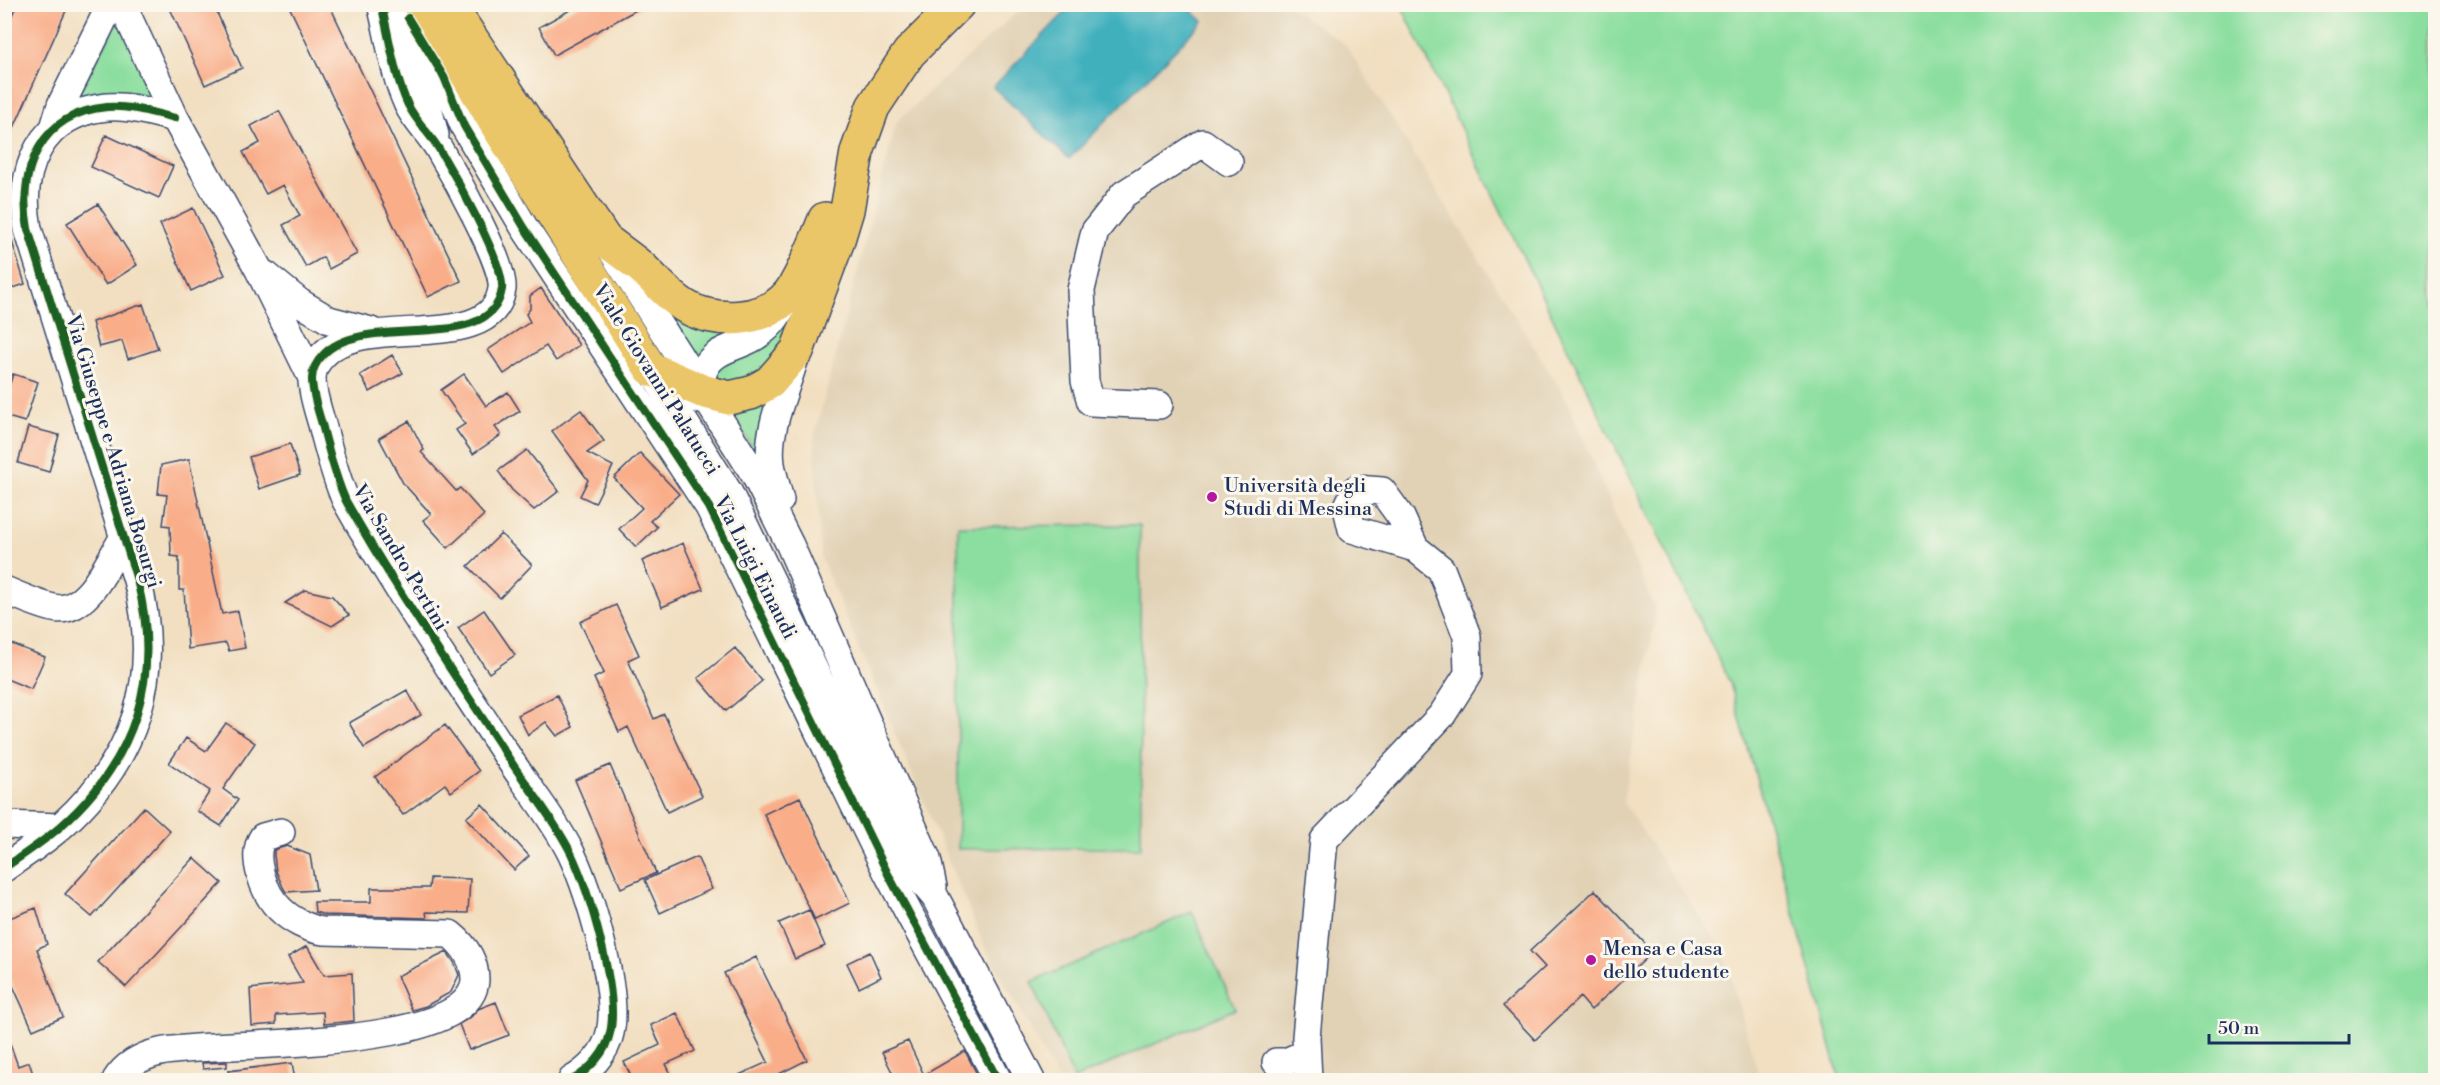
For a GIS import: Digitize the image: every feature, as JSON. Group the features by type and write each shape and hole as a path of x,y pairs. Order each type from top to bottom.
{"main road":[{"name":"Viale Giovanni Palatucci","path":"449,4 605,240"},
{"path":"605,240 640,266 681,304 697,313 713,317 738,318 764,310 789,294 857,152 873,107 896,70 926,34 958,4"},
{"name":"Viale Giovanni Palatucci","path":"400,11 438,25 496,124 651,369"},
{"path":"651,369 702,391 729,398 751,393 770,382 797,351 847,210 857,152"}],"street":[{"name":"Via Giuseppe e Adriana Bosurgi","path":"54,128 61,105 111,4"},
{"name":"Via Sandro Pertini","path":"122,4 175,118 260,270 312,378 336,477 346,501 504,751 559,830 578,872 600,944 613,1014 610,1035 602,1052 587,1070 572,1080"},
{"path":"400,11 396,41 401,58 411,69 447,90"},
{"path":"312,378 319,359 335,344 356,336 468,325 486,317 497,305 500,297 502,279 497,262 438,147 418,122 402,90 388,44 400,11"},
{"name":"Via Luigi Einaudi","path":"400,11 444,77 447,90 464,126 524,227 713,515 883,864 998,1080"},
{"path":"420,73 438,147"},
{"name":"Via Giuseppe e Adriana Bosurgi","path":"4,868 60,827 105,778 132,729 143,694 147,656 144,613 124,537 25,210 24,189 32,158 54,128 70,117 107,107 123,107 175,118"},
{"path":"1159,405 1091,402 1085,381 1081,290 1095,231 1124,194 1203,143 1229,162"},
{"name":"Viale Giovanni Palatucci","path":"605,240 755,475 790,546 927,859 935,897"},
{"path":"260,270 299,302 329,320 378,333"},
{"path":"703,451 700,421 702,375 705,366 720,352 748,341 766,329 789,294"},
{"path":"790,546 771,463 771,448 776,420 797,351"},
{"name":"Viale Giovanni Palatucci","path":"651,369 729,493 909,866 935,897 1031,1080"},
{"path":"4,590 53,608 64,609 77,605 88,594 124,537"},
{"path":"1308,1080 1306,1053 1324,840 1442,715 1468,674 1467,636 1441,569 1415,548"},
{"path":"4,825 60,827"},
{"path":"116,1080 127,1066 162,1052 287,1044 369,1035 442,1015 459,1008 468,999 474,986 472,960 450,934 314,930 281,911 266,889 256,856 258,844 263,837 281,832"},
{"path":"1276,1062 1286,1062 1306,1053"}],"shaded area":[{"name":"Università degli Studi di Messina","path":"1025,5 1287,5 1346,45 1567,400 1656,612 1623,802 1723,951 1760,1080 1058,1080 984,945 821,558 814,437 897,121"}],"green space":[{"path":"1401,5 2435,5 2435,1080 1840,1080 1730,683"},
{"path":"119,19 157,101 75,100"},
{"path":"666,308 743,329 697,359"},
{"path":"794,311 774,358 753,380 713,386 714,372"},
{"path":"772,395 760,461 730,409"},
{"path":"1140,525 1141,848 958,849 958,526"},
{"path":"1192,912 1235,1009 1074,1079 1032,982"}],"water":[{"path":"1072,5 1185,5 1203,21 1069,159 993,87"}],"building":[{"path":"17,4 69,4 4,150 4,33"},
{"path":"168,4 213,4 242,68 205,85"},
{"path":"288,4 329,4 461,281 428,297"},
{"path":"581,4 647,4 554,55 539,27"},
{"path":"279,111 357,254 329,269 323,257 306,267 283,225 300,216 283,185 266,194 243,152 260,143 251,126"},
{"path":"106,135 173,166 159,198 91,167"},
{"path":"98,204 137,265 106,285 67,223"},
{"path":"193,208 225,275 191,291 160,224"},
{"path":"8,228 25,284 4,291 4,229"},
{"path":"541,288 579,345 556,361 546,346 504,374 488,350 530,322 526,314 530,309 530,296"},
{"path":"143,304 158,349 128,359 122,341 99,347 92,322"},
{"path":"392,355 403,373 370,392 360,375"},
{"path":"13,374 38,382 25,422 4,416 4,402"},
{"path":"464,374 486,406 508,392 520,411 495,427 501,435 473,454 456,430 465,424 441,390"},
{"path":"581,410 604,441 587,453 613,466 595,503 580,496 588,480 552,431"},
{"path":"409,421 424,450 421,452 456,491 460,488 484,515 448,548 423,520 431,514 403,483 379,438"},
{"path":"28,427 59,435 49,472 18,463"},
{"path":"290,444 300,475 259,489 249,457"},
{"path":"527,450 559,491 534,510 512,490 498,471"},
{"path":"640,453 679,494 650,521 657,527 636,547 619,529 642,508 614,478"},
{"path":"189,459 222,614 238,611 245,648 229,651 226,643 188,649 184,590 179,590 179,557 171,556 170,526 163,525 167,495 158,494 161,465"},
{"path":"501,534 532,565 500,598 468,566"},
{"path":"683,543 703,589 662,607 642,561"},
{"path":"305,590 332,596 349,615 332,626 285,603"},
{"path":"616,605 639,655 628,660 654,719 664,714 702,796 667,812 628,727 619,732 594,678 604,673 580,622"},
{"path":"484,610 515,655 489,673 458,628"},
{"path":"4,641 45,657 31,689 4,678"},
{"path":"735,648 762,681 726,711 698,678"},
{"path":"407,690 421,715 364,748 349,723"},
{"path":"557,695 573,727 557,736 546,722 528,735 518,715"},
{"path":"226,723 255,743 223,789 238,800 221,826 197,811 210,791 169,763 186,738 206,751"},
{"path":"445,725 479,771 451,792 445,784 403,815 375,777"},
{"path":"610,765 656,873 621,888 575,780"},
{"path":"800,797 850,903 815,920 764,814"},
{"path":"482,804 529,856 514,870 466,818"},
{"path":"144,807 170,831 92,917 65,894"},
{"path":"287,846 310,855 316,890 286,892 276,871 274,850"},
{"path":"697,857 712,889 660,913 645,880"},
{"path":"194,858 222,883 126,987 98,962"},
{"path":"430,878 470,879 468,913 426,912 427,918 325,915 315,912 314,902 371,902 371,888 429,888"},
{"name":"Mensa e Casa dello studente","path":"1595,890 1653,952 1591,1010 1580,997 1535,1040 1503,1006 1545,967 1530,951"},
{"path":"36,908 47,944 37,949 63,1017 33,1030 4,966 4,920"},
{"path":"809,910 825,946 795,959 779,923"},
{"path":"307,946 324,975 352,973 354,1021 324,1024 323,1012 276,1015 276,1024 252,1026 250,989 303,983 288,957"},
{"path":"447,952 459,975 451,992 426,1006 412,1010 397,976"},
{"path":"870,952 881,977 859,988 847,963"},
{"path":"756,957 807,1060 773,1077 775,1080 728,1080 768,1062 724,973"},
{"path":"496,1002 509,1035 469,1050 459,1024 471,1017 478,1009"},
{"path":"677,1013 695,1051 666,1064 674,1080 633,1080 624,1062 660,1045 651,1025"},
{"path":"7,1035 18,1066 29,1062 35,1080 4,1080 4,1036"},
{"path":"908,1041 924,1075 965,1051 980,1080 896,1080 882,1052"},
{"path":"227,1062 227,1067 203,1069 202,1063"},
{"path":"292,1063 295,1080 229,1080 228,1071"}],"cycle path":[{"path":"381,4 395,68 408,105 439,149 477,219 496,260 502,289 493,310 475,322 452,328 366,335 342,342 323,355 317,363 312,376 313,392 346,501 424,629 556,827 571,853 586,891 607,968 612,1015 610,1033 601,1054 585,1071 572,1080"},
{"path":"408,18 444,77 464,126 524,227 709,507 888,874 998,1080"},
{"path":"4,868 60,827 86,801 107,774 124,745 136,715 144,683 146,650 144,616 137,580 28,229 26,186 39,148 50,133 65,120 84,112 107,107 124,107 175,118"}],"place":[{"name":"Università degli Studi di Messina","path":"1212,497"},
{"name":"Mensa e Casa dello studente","path":"1591,960"}]}
